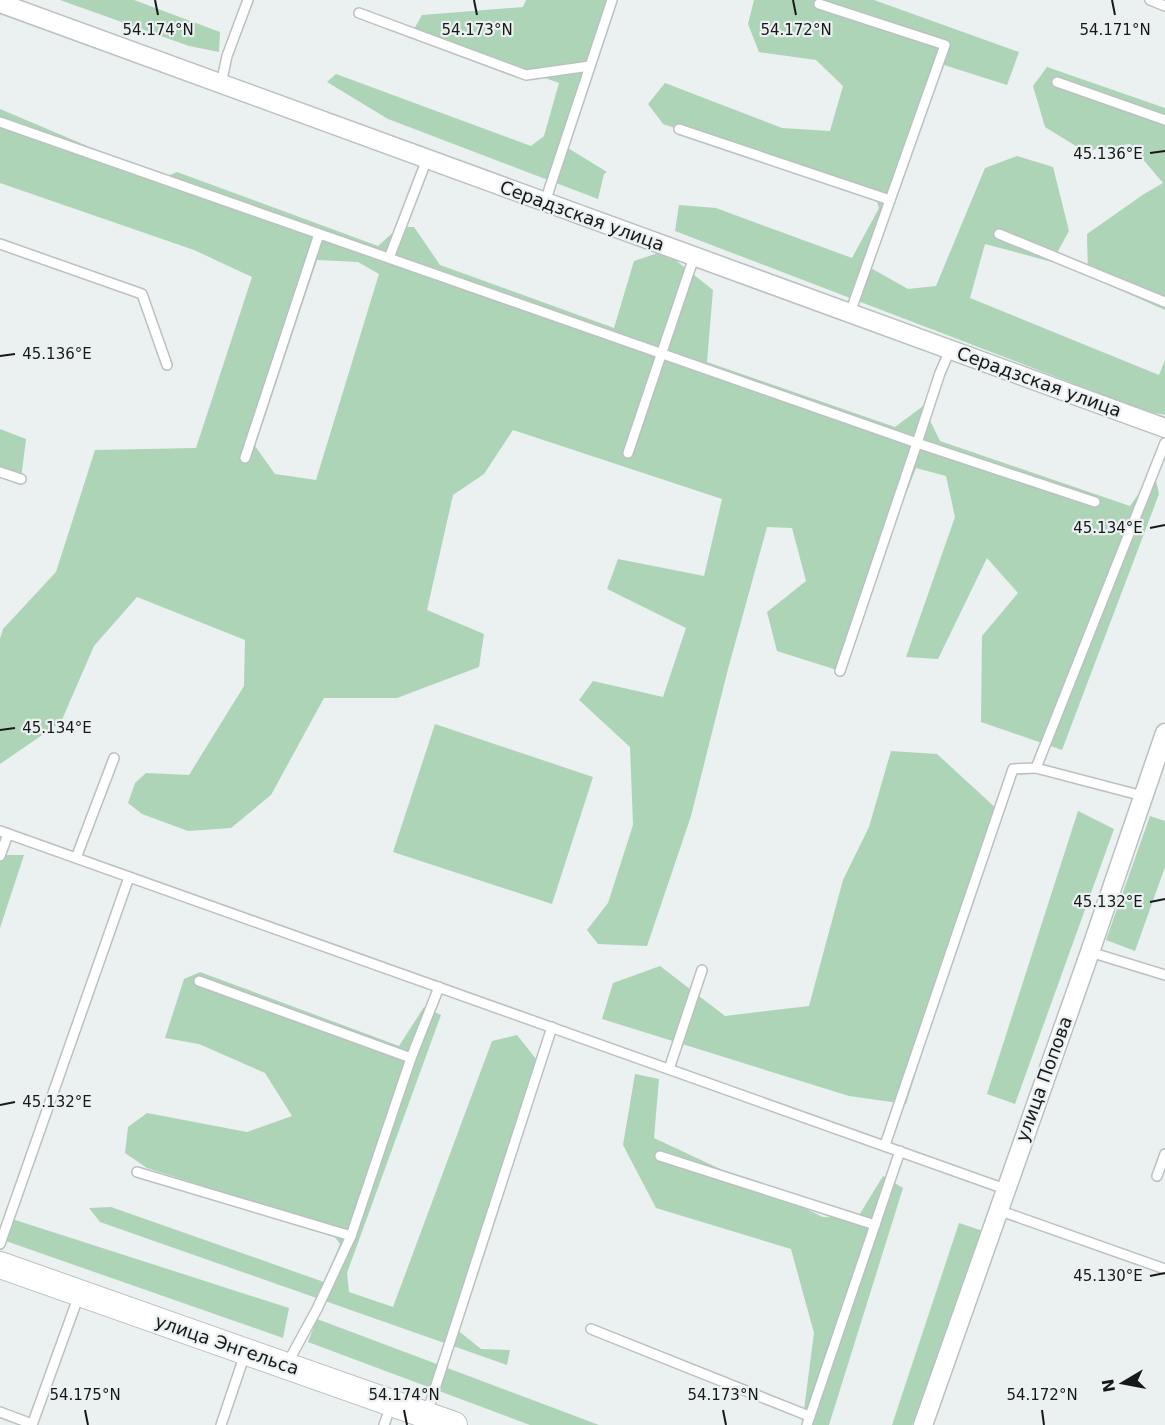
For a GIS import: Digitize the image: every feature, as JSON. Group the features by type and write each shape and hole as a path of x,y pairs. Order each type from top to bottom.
{"main road":[{"name":"улица Энгельса","path":"0,1265 286,1366 388,1414 426,1415 454,1425"}],"street":[{"name":"Серадзская улица","path":"0,3 1165,428"},
{"name":"улица Попова","path":"923,1425 1163,743"}],"lane":[{"path":"221,84 227,56 248,0"},
{"path":"545,202 612,0"},
{"path":"1150,0 1165,6"},
{"path":"819,4 945,45 850,313"},
{"path":"360,13 526,75 590,66"},
{"path":"1057,82 1165,120"},
{"path":"0,122 917,443 1095,502"},
{"path":"680,129 890,200"},
{"path":"389,258 428,159"},
{"path":"245,458 319,234"},
{"path":"999,234 1165,303"},
{"path":"0,244 142,294 167,365"},
{"path":"628,453 694,257"},
{"path":"840,670 940,373 950,350"},
{"path":"1036,768 1165,443"},
{"path":"0,472 21,479"},
{"path":"76,858 114,758"},
{"path":"885,1145 1013,769 1036,768 1143,796"},
{"path":"0,856 4,832 1005,1189"},
{"path":"0,1244 129,877"},
{"path":"1090,952 1165,975"},
{"path":"669,1069 702,970"},
{"path":"199,981 411,1058"},
{"path":"286,1366 317,1309 351,1236 411,1058 439,987"},
{"path":"426,1415 552,1027"},
{"path":"591,1329 808,1421 900,1151"},
{"path":"1157,1176 1165,1154"},
{"path":"660,1156 875,1225"},
{"path":"137,1172 351,1236"},
{"path":"998,1210 1165,1269"},
{"path":"0,1412 32,1424 80,1293"},
{"path":"222,1425 246,1352"}],"green space":[{"path":"60,0 134,0 220,32 219,52 189,46"},
{"path":"526,0 615,0 563,145 607,172 604,174 598,199 388,119 327,82 336,74 531,146 544,136 559,83 413,31 422,15 523,7"},
{"path":"754,0 874,0 1019,52 1007,85 941,64 869,267 908,289 936,286 985,168 1017,156 1053,167 1069,231 1052,262 985,244 970,298 1159,375 1165,360 1165,415 1145,411 675,231 679,205 716,208 852,258 879,208 875,195 663,124 648,104 665,83 782,128 830,131 843,86 816,60 759,52 748,24"},
{"path":"1047,67 1165,108 1165,310 1088,276 1087,234 1163,183 1130,144 1084,151 1045,127 1033,86"},
{"path":"0,109 163,178 177,172 378,246 399,227 414,227 440,265 614,328 634,261 664,251 713,290 707,362 895,427 923,406 940,441 1130,506 1154,472 1159,494 1062,750 981,722 982,636 1018,593 987,558 938,659 906,657 955,517 946,476 916,468 841,661 840,671 777,651 767,612 806,581 792,528 767,527 691,816 647,946 598,944 587,930 608,903 633,825 630,747 579,700 593,681 663,697 686,628 607,589 618,559 704,576 722,499 513,430 484,474 453,495 427,610 484,634 479,667 397,698 324,698 271,795 231,828 188,831 142,814 128,803 135,783 146,773 189,775 244,686 245,640 137,597 94,646 61,722 0,764 0,639 3,629 56,572 95,450 196,448 252,277 194,250 0,183","holes":["317,260 358,262 379,274 316,480 275,474 255,446"]},
{"path":"0,429 26,439 21,479 0,472"},
{"path":"435,724 593,777 552,904 393,852"},
{"path":"891,751 937,754 999,811 906,1104 849,1096 602,1019 613,983 660,966 725,1016 809,1006 843,880 869,827"},
{"path":"1078,811 1114,829 1015,1104 987,1094"},
{"path":"1150,816 1165,821 1165,867 1135,951 1106,940"},
{"path":"0,855 24,855 0,928"},
{"path":"200,972 399,1046 424,1007 441,1015 347,1273 349,1292 393,1307 492,1041 517,1035 544,1069 455,1328 481,1349 510,1350 507,1365 100,1222 89,1208 111,1207 324,1282 340,1244 326,1225 147,1168 125,1153 128,1127 147,1113 247,1132 292,1116 265,1073 199,1044 165,1038 184,979"},
{"path":"635,1074 659,1079 654,1138 823,1217 858,1217 883,1176 903,1188 829,1425 802,1425 814,1333 791,1249 656,1208 623,1145"},
{"path":"12,1219 289,1308 283,1338 3,1240"},
{"path":"959,1223 983,1231 912,1425 892,1425"},
{"path":"317,1319 599,1425 530,1425 308,1342"}]}
